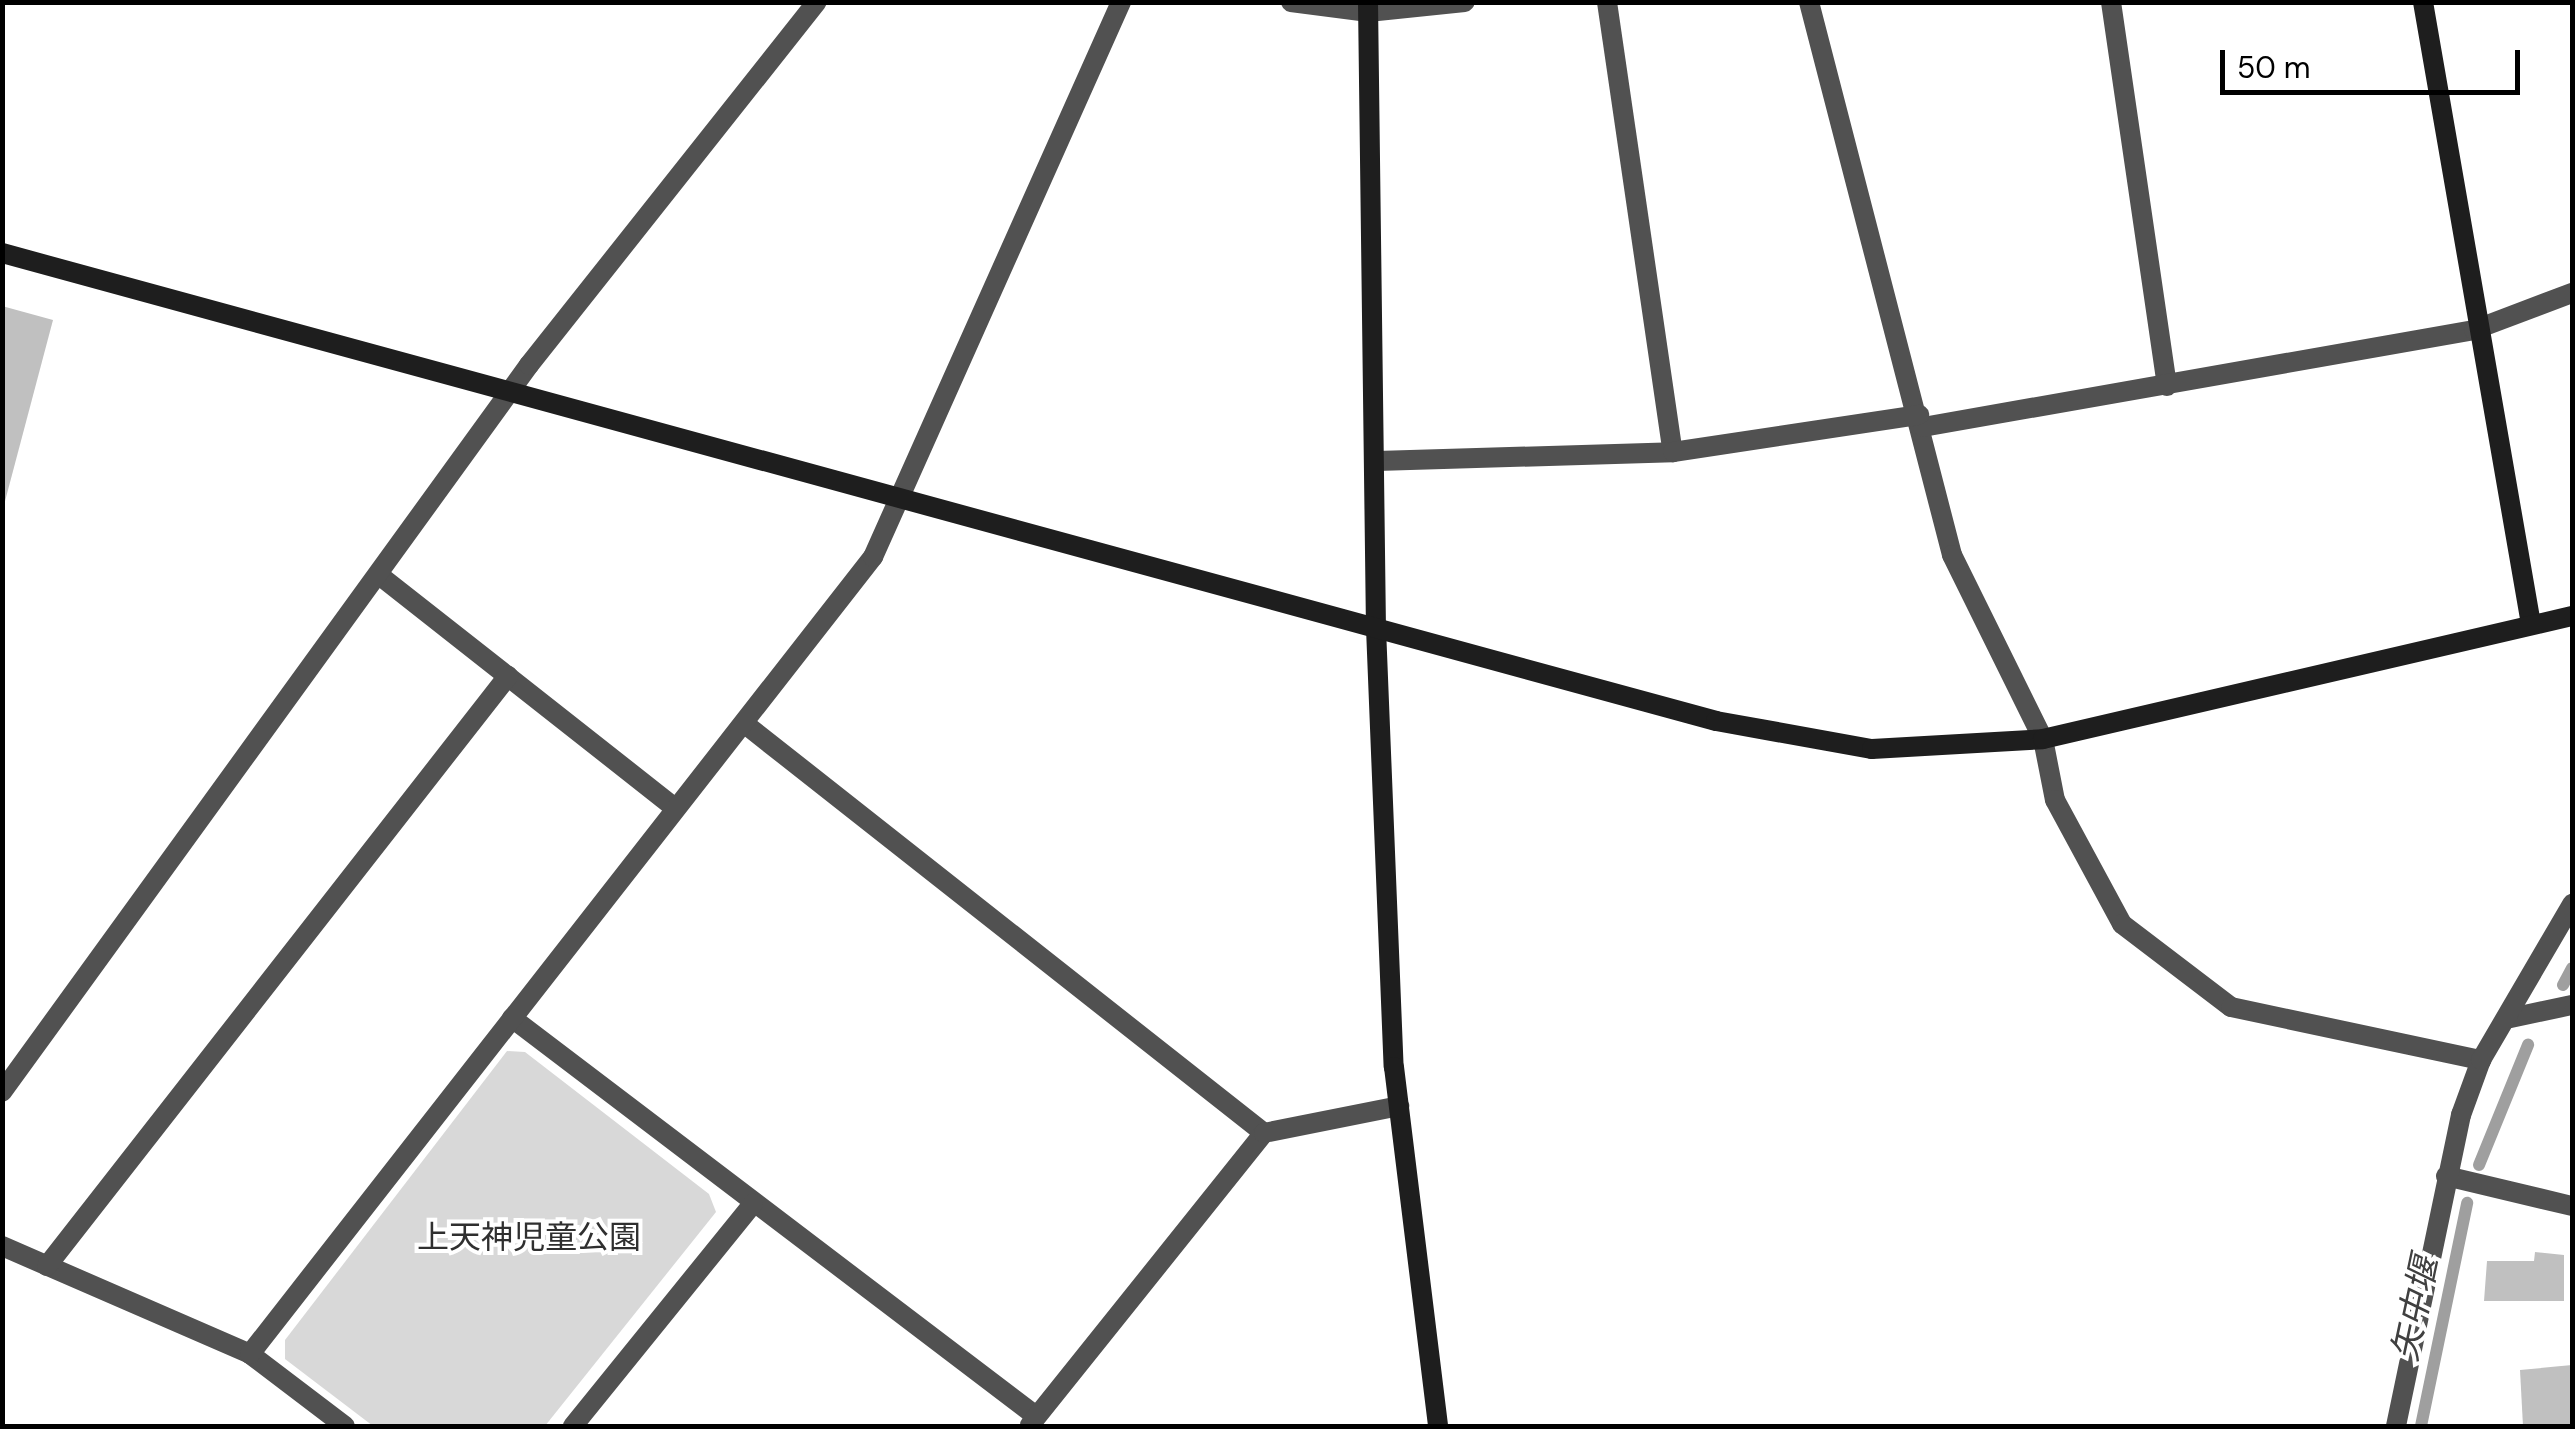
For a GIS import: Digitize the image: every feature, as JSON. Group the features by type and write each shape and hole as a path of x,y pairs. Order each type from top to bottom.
{"street":[{"path":"2,1092 507,394 817,2"},
{"path":"250,1354 673,806 745,724 873,557 904,499 1121,2"},
{"path":"1291,2 1368,7 1464,2"},
{"path":"1607,2 1673,452"},
{"path":"1810,2 1921,421 1952,555 2043,739 2056,800 2142,947 2231,1008 2481,1060"},
{"path":"2110,2 2167,386"},
{"path":"2423,2 2474,330 2531,624"},
{"path":"1368,7 1378,460 1376,628 1398,1106 1438,1426"},
{"path":"2,253 1716,722 1872,749 2043,739 2572,616"},
{"path":"1378,460 1673,452 1921,421 2167,386 2474,330 2572,293"},
{"path":"378,575 673,806"},
{"path":"47,1266 508,676"},
{"path":"745,724 1264,1133"},
{"path":"2396,1426 2446,1176 2481,1060 2572,904"},
{"path":"2506,1019 2572,1005"},
{"path":"512,1018 1032,1421 1264,1133 1398,1106"},
{"path":"2446,1176 2572,1206"},
{"path":"574,1426 753,1204"},
{"path":"2,1246 250,1354 345,1426"}],"green space":[{"name":"上天神児童公園","path":"507,1051 525,1052 709,1194 716,1212 545,1426 373,1426 285,1359 285,1340"}],"building":[{"path":"2,306 53,320 4,505 2,505"},
{"path":"2535,1252 2564,1255 2564,1301 2484,1301 2487,1261 2534,1261"},
{"path":"2572,1365 2572,1426 2523,1426 2520,1370"}],"waterway":[{"name":"矢中堰","path":"2563,985 2572,968"},
{"name":"矢中堰","path":"2479,1165 2528,1045"},
{"name":"矢中堰","path":"2421,1426 2467,1203"}]}
